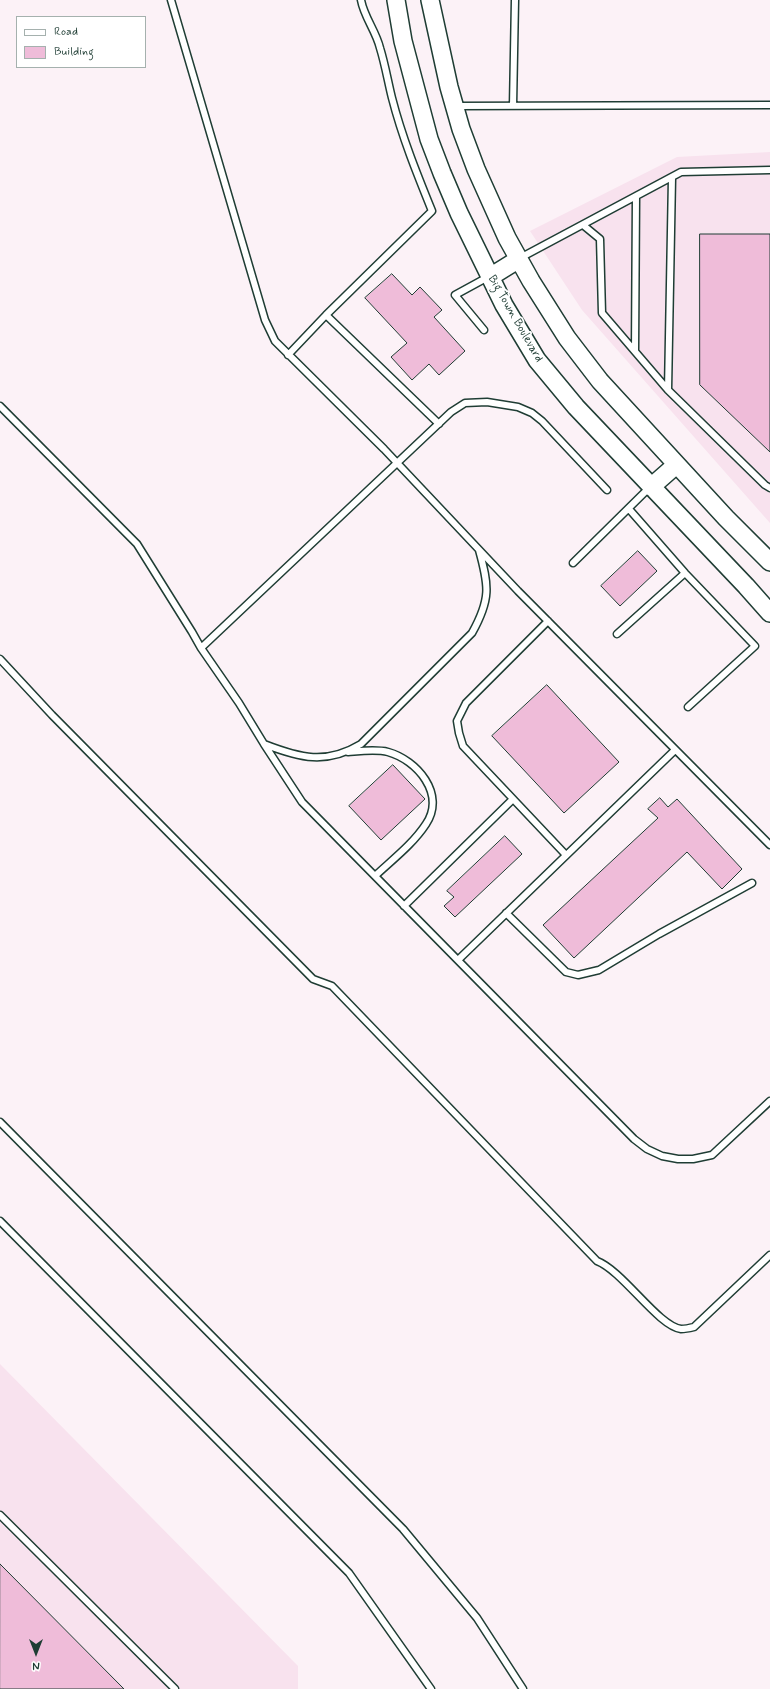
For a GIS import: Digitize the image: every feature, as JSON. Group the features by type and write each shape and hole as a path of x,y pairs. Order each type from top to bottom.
{"main road":[{"name":"Big Town Boulevard","path":"396,0 403,41 429,139 453,200 490,277 504,305 537,360 576,407 770,613"},
{"path":"430,0 449,87 461,129 476,169 507,238 519,259 567,338 600,382 676,465 767,556"},
{"path":"490,277 519,259"},
{"path":"651,487 676,465"}],"lane":[{"path":"170,0 265,320 275,341 398,464 674,750 770,845"},
{"path":"288,355 326,315 432,211 407,146 392,99 380,46 371,23 363,11 360,0"},
{"path":"513,106 516,0"},
{"path":"454,106 770,105"},
{"path":"519,259 681,172 770,170"},
{"path":"668,390 672,178"},
{"path":"634,351 636,196"},
{"path":"583,225 600,239 602,313 668,390 765,485 770,488"},
{"path":"484,330 455,295 490,277"},
{"path":"326,315 439,424"},
{"path":"201,648 398,464 451,412 465,403 487,402 518,407 532,413 542,421 608,490"},
{"path":"0,406 137,544 201,648 240,703 264,744 302,802 634,1139 647,1149 662,1156 678,1159 693,1159 712,1155 770,1101"},
{"path":"573,563 651,487"},
{"path":"629,509 685,573 755,646 688,707"},
{"path":"264,744 306,758 322,758 345,752 361,744 472,633 482,615 487,594 486,577 478,548"},
{"path":"617,634 685,573"},
{"path":"548,621 466,703 457,721 463,746 566,855"},
{"path":"0,659 52,715 313,979 332,986 596,1262 602,1263 615,1274 666,1322 681,1329 694,1327 770,1255"},
{"path":"458,960 674,750"},
{"path":"345,752 388,752 409,762 419,770 428,782 432,796 432,811 426,823 409,845 375,876"},
{"path":"404,906 513,799"},
{"path":"506,913 566,972 578,975 599,970 659,934 752,883"},
{"path":"0,1122 404,1529 477,1618 523,1689"},
{"path":"0,1221 349,1573 431,1689"},
{"path":"0,1515 175,1689"}],"shaded area":[{"path":"770,152 770,523 582,310 530,231 677,157"},
{"path":"0,1364 298,1666 298,1689 0,1689"}],"building":[{"path":"700,234 770,234 770,452 700,385"},
{"path":"392,274 412,295 420,287 442,310 434,317 465,351 439,375 429,364 412,380 391,357 407,343 365,298"},
{"path":"638,551 657,571 620,606 601,586"},
{"path":"547,685 619,762 564,813 492,736"},
{"path":"393,765 425,799 381,840 349,806"},
{"path":"660,798 668,807 677,799 742,869 722,889 687,852 574,958 543,925 658,818 648,809"},
{"path":"505,836 522,854 455,917 444,906 454,897 447,891"},
{"path":"0,1564 124,1689 0,1689"}]}
